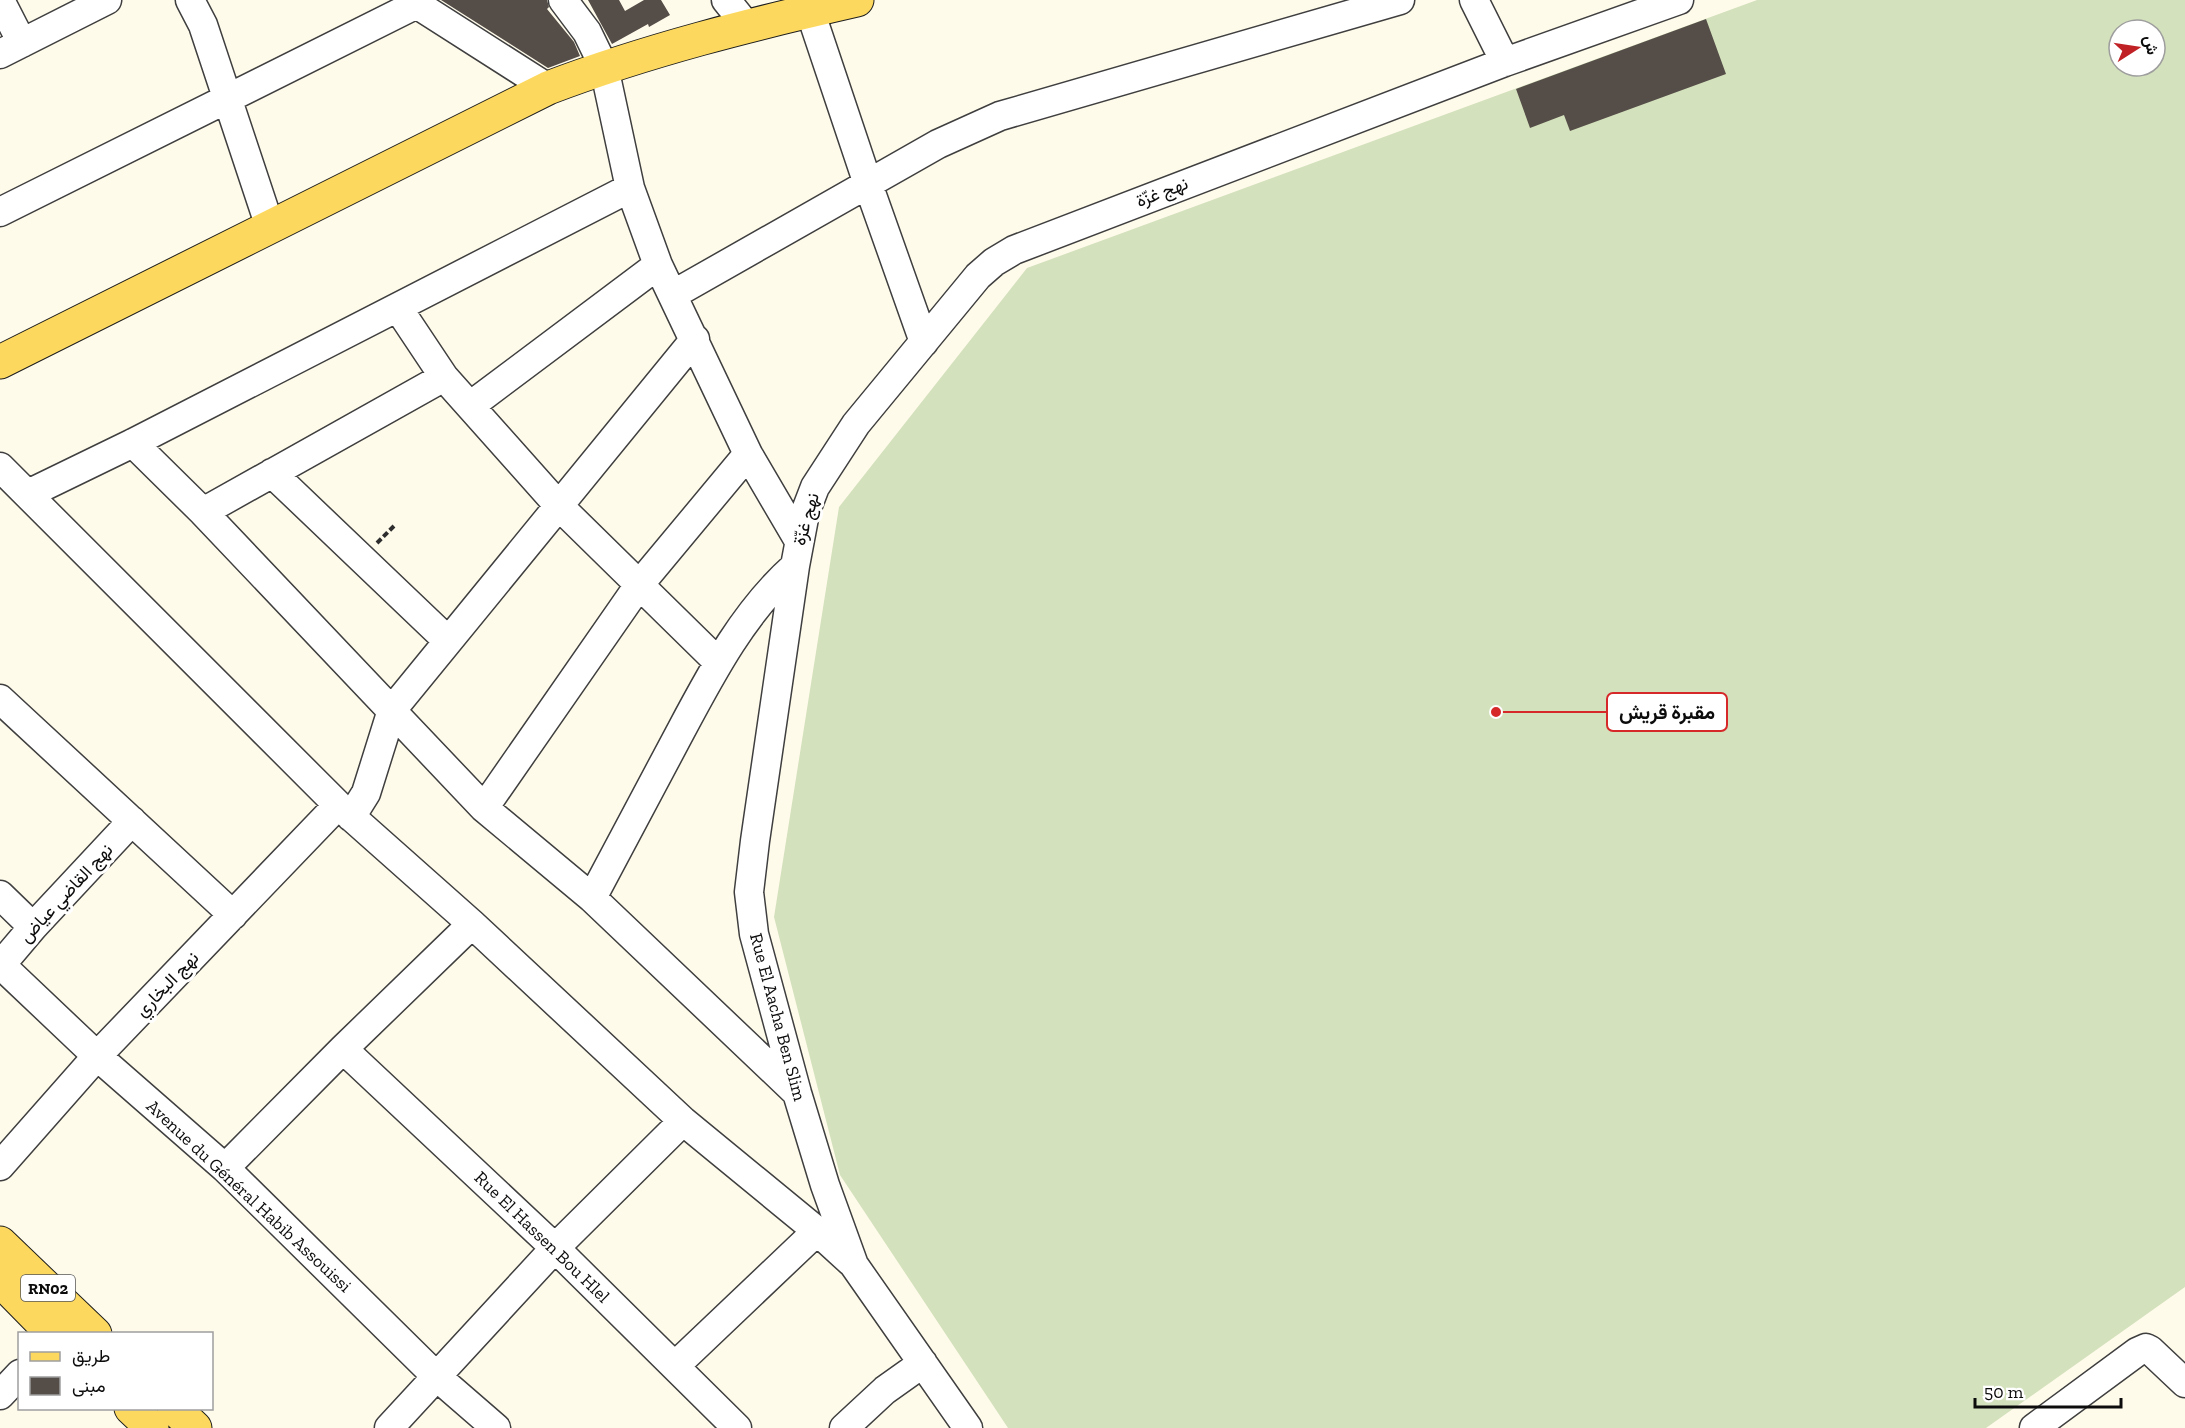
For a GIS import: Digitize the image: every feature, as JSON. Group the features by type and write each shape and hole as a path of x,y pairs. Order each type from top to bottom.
{"main road":[{"path":"0,362 548,88 604,67 746,25 856,0"},
{"name":"RN02","path":"0,1243 93,1332"},
{"name":"RN02","path":"0,1280 51,1332"},
{"path":"176,1410 195,1428"}],"street":[{"path":"0,0 11,49 107,0"},
{"path":"190,0 203,25 270,227"},
{"path":"563,0 586,32 604,67 630,188 658,265 674,294 797,553 718,662 592,898"},
{"path":"726,0 746,25"},
{"path":"674,294 938,144 1000,116 1400,0"},
{"path":"1474,0 1505,62"},
{"name":"نهج غزّة","path":"797,553 805,513 815,487 837,451 978,276 994,262 1014,250 1505,62 1679,0"},
{"path":"0,212 228,99 413,2 548,88"},
{"path":"810,11 924,342"},
{"path":"28,494 133,443 630,188"},
{"path":"471,406 658,265"},
{"path":"398,308 444,377 559,506 718,662"},
{"path":"392,710 695,339"},
{"path":"203,512 444,377"},
{"path":"133,443 203,512 484,808 592,898 797,1093"},
{"path":"484,808 639,585 748,454"},
{"path":"0,467 344,811 472,924 683,1121 817,1231 854,1265"},
{"path":"272,473 447,640"},
{"name":"Rue El Aacha Ben Slim","path":"797,553 749,892 754,934 797,1093 825,1185 854,1265 968,1428"},
{"path":"0,699 233,915"},
{"name":"نهج البخاري","path":"0,1166 97,1056 233,915 366,793 392,710"},
{"name":"نهج القاضي عياض","path":"0,966 132,820"},
{"path":"0,895 33,927"},
{"path":"225,1168 472,924"},
{"name":"Avenue du Général Habib Assouissi","path":"0,966 97,1056 225,1168 436,1376 496,1428"},
{"name":"Rue El Hassen Bou Hlel","path":"343,1049 555,1248 737,1428"},
{"path":"389,1428 555,1248 683,1121"},
{"path":"675,1366 817,1231"},
{"path":"2034,1428 2137,1352 2146,1348 2185,1383"},
{"path":"844,1428 885,1390 923,1363"},
{"path":"0,1395 18,1376"}],"green space":[{"path":"1757,0 2185,0 2185,1287 1986,1428 1008,1428 840,1175 774,917 839,507 1027,268"}],"building":[{"path":"441,0 547,0 549,7 547,9 574,42 580,56 548,68"},
{"path":"588,0 619,0 625,11 644,0 661,0 670,15 612,44"},
{"path":"1706,19 1726,74 1570,131 1564,115 1530,128 1516,89"}],"place":[{"name":"مقبرة قريش","path":"1496,712"}]}
